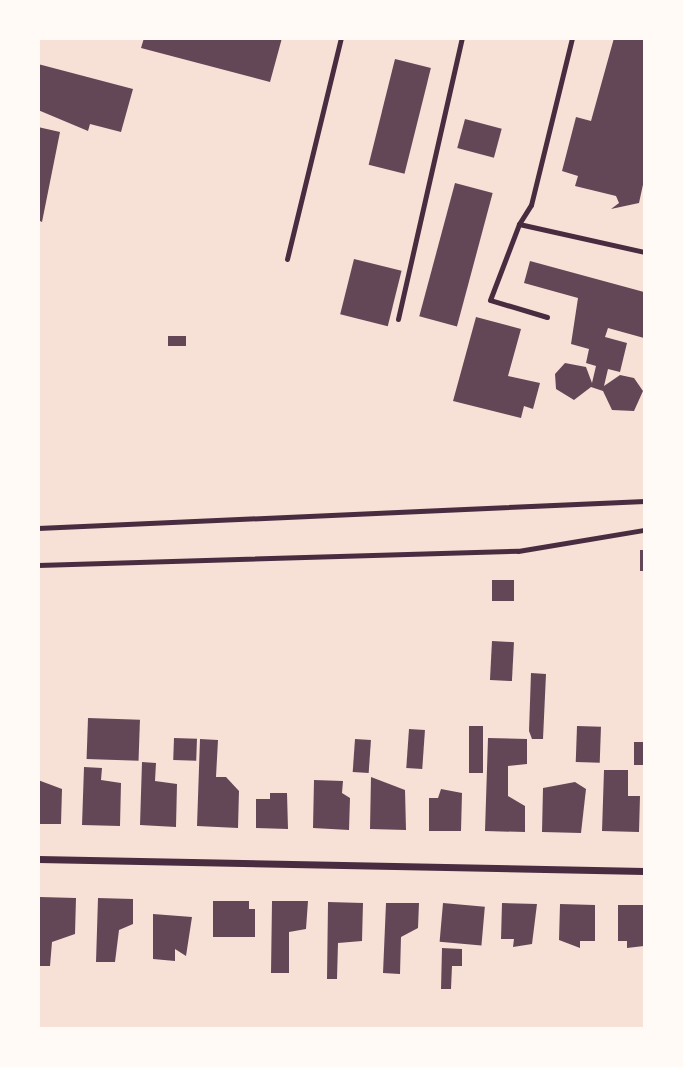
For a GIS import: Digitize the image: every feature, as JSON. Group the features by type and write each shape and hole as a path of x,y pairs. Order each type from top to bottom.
{"street":[{"path":"38,859 645,870"}],"lane":[{"path":"287,259 341,38"},
{"path":"398,318 463,38"},
{"path":"547,317 490,300 519,224 531,205 572,38"},
{"path":"519,224 645,252"},
{"path":"38,565 518,551 645,530"}],"path":[{"path":"38,528 645,500"}],"building":[{"path":"144,38 282,38 270,82 141,48"},
{"path":"614,38 644,38 644,180 639,203 611,209 619,203 616,196 575,186 578,176 562,171 576,117 591,121"},
{"path":"395,59 431,68 405,174 369,165"},
{"path":"38,64 133,89 121,132 90,124 88,131 38,110"},
{"path":"465,119 502,129 494,158 457,148"},
{"path":"38,127 60,132 42,222 38,220"},
{"path":"455,183 493,193 457,326 419,316"},
{"path":"354,259 402,271 388,326 340,314"},
{"path":"530,261 644,292 644,338 608,328 605,337 627,343 620,372 608,369 604,386 620,375 634,378 643,391 634,411 612,410 603,391 591,387 574,400 556,389 555,374 565,363 586,367 592,383 596,366 586,363 589,349 571,344 578,298 524,283"},
{"path":"476,317 521,329 508,376 540,383 533,409 524,406 521,418 453,401"},
{"path":"168,336 186,336 186,346 168,346"},
{"path":"640,550 644,550 644,571 640,571"},
{"path":"492,580 514,580 514,601 492,601"},
{"path":"492,641 514,642 512,681 490,680"},
{"path":"531,673 546,674 543,739 532,739 529,731"},
{"path":"88,718 140,720 139,761 87,759"},
{"path":"469,726 483,726 483,773 469,773"},
{"path":"577,726 601,727 600,763 576,762"},
{"path":"409,729 425,730 422,769 406,768"},
{"path":"174,738 197,739 196,761 173,760"},
{"path":"488,738 527,739 527,764 508,766 508,796 525,806 525,832 485,831"},
{"path":"200,739 218,740 216,777 226,777 239,791 238,828 197,826"},
{"path":"355,739 371,740 369,773 353,772"},
{"path":"634,742 644,742 644,765 634,765"},
{"path":"142,762 156,763 155,781 177,784 176,827 140,825"},
{"path":"84,767 102,768 101,780 121,783 120,826 82,825"},
{"path":"604,770 628,770 628,796 640,796 639,832 602,831"},
{"path":"371,777 405,790 406,830 370,829"},
{"path":"38,780 62,789 61,824 38,824"},
{"path":"314,780 343,781 342,793 350,798 349,830 313,828"},
{"path":"575,782 586,789 581,833 542,832 543,788"},
{"path":"441,789 462,793 461,831 429,831 429,798 438,798"},
{"path":"270,793 287,793 288,829 256,828 256,799 270,799"},
{"path":"40,897 76,898 75,934 52,942 50,966 38,966"},
{"path":"98,898 133,899 133,924 119,930 115,962 96,962"},
{"path":"213,901 249,901 249,909 255,909 255,937 213,937"},
{"path":"272,901 308,901 306,929 289,932 289,973 271,973"},
{"path":"328,902 363,903 362,941 338,943 337,979 327,979"},
{"path":"386,903 419,903 418,928 401,937 400,974 383,973"},
{"path":"443,903 485,907 481,946 440,942"},
{"path":"502,903 537,904 532,944 513,947 514,939 501,939"},
{"path":"560,904 595,905 595,941 580,941 580,948 559,940"},
{"path":"618,905 644,905 644,946 627,948 627,941 618,941"},
{"path":"153,914 192,917 186,956 175,949 175,961 153,959"},
{"path":"442,948 462,949 462,966 452,966 451,989 441,989"}]}
